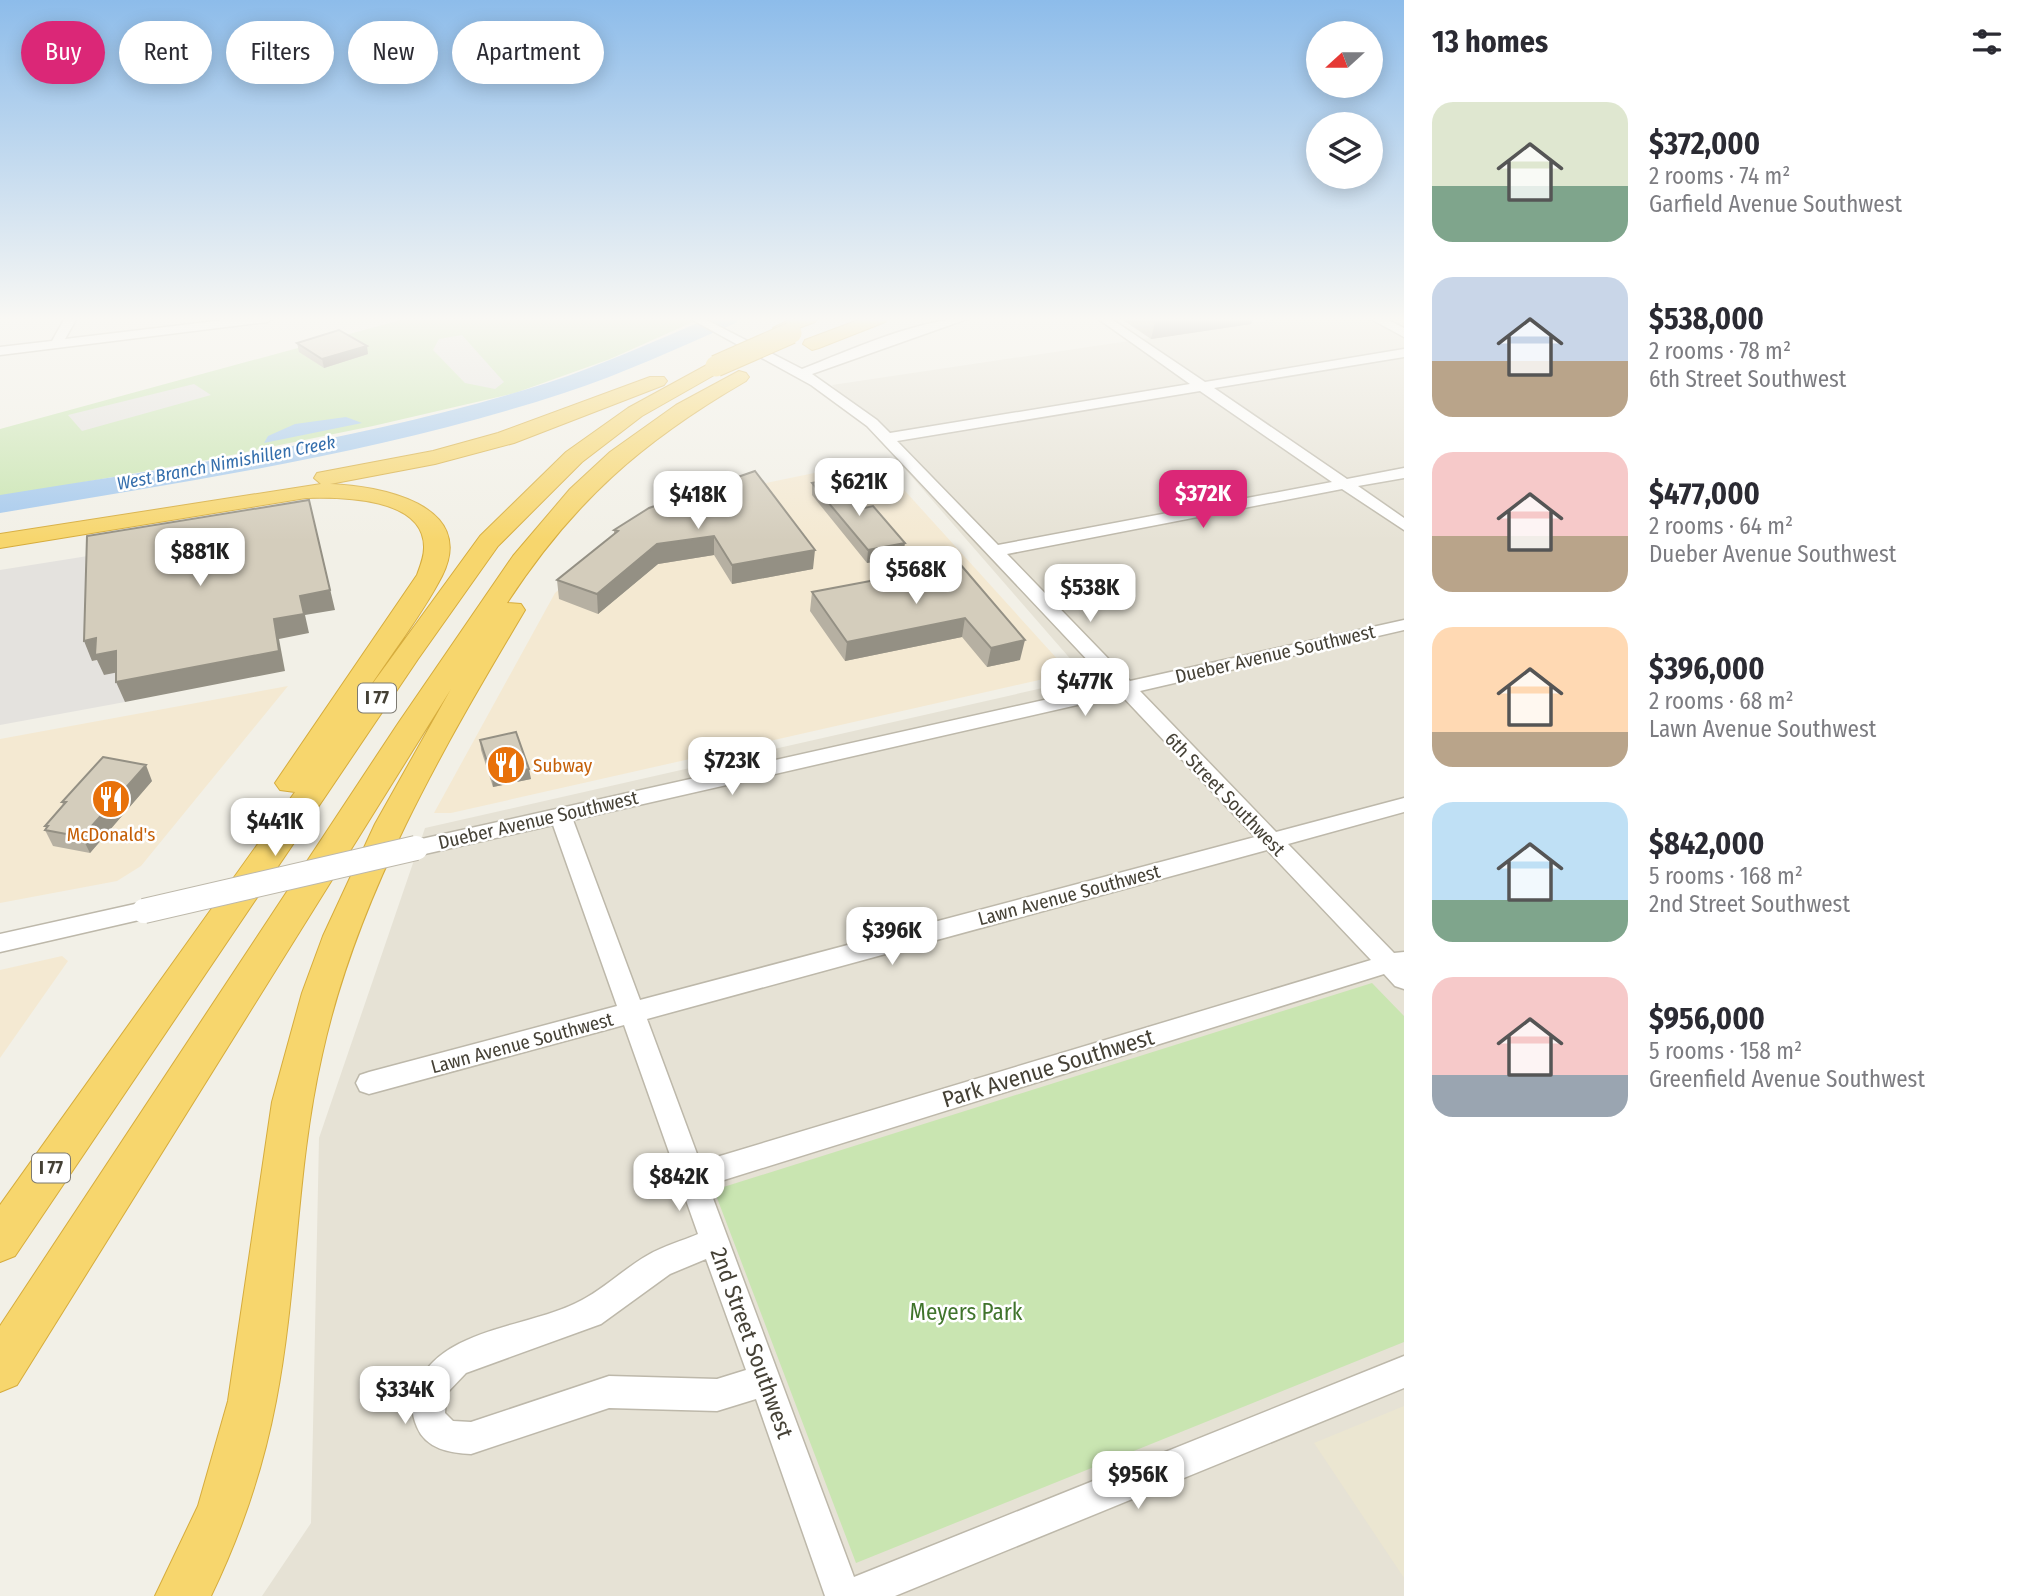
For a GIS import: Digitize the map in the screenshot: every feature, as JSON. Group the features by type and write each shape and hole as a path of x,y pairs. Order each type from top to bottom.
{"highway":[{"path":"0,532 435,457 538,428 646,392"},
{"name":"I 77","path":"0,1241 406,656 489,541 573,457 643,407 672,392"},
{"name":"I 77","path":"0,1368 478,623 522,561 597,476 643,437 683,409 698,392"},
{"path":"0,541 276,494 327,490 362,492 396,500 423,516 436,538 436,561 421,591 238,862 102,1094"},
{"path":"182,1596 220,1517 242,1448 263,1324 281,1162 303,1053 352,905 398,804 543,559 562,513"}],"street":[{"name":"6th Street Southwest","path":"830,392 852,406 888,438 1123,689 1399,967"},
{"path":"888,438 1162,392"},
{"path":"1211,392 1404,525"},
{"path":"994,551 1404,472"},
{"name":"Dueber Avenue Southwest","path":"0,943 560,814 1404,625"},
{"name":"Lawn Avenue Southwest","path":"369,1083 633,1014 1269,839 1404,806"},
{"name":"2nd Street Southwest","path":"560,814 843,1596"},
{"name":"Park Avenue Southwest","path":"692,1177 1399,967"},
{"path":"716,1241 660,1264 590,1313 456,1361 443,1369 428,1395 428,1411 432,1424 442,1434 455,1439 471,1438 609,1392 717,1395 766,1380"},
{"path":"851,1596 1404,1373"}],"shaded area":[{"path":"160,392 207,392 211,395 82,431 68,415"},
{"path":"839,392 1404,392 1404,1596 262,1596 311,1523 319,1138 425,828 1087,678"},
{"path":"877,460 1070,673 451,813 434,813 555,593 599,555 676,509 766,483"},
{"path":"94,555 93,661 104,658 124,671 125,702 0,725 0,570"},
{"path":"288,686 141,866 117,881 0,903 0,739"},
{"path":"62,956 68,961 0,1058 0,970"},
{"path":"1404,1406 1404,1578 1314,1443"}],"green space":[{"path":"134,392 516,392 373,426 192,463 0,497 0,429"},
{"name":"Meyers Park","path":"1372,983 1404,1016 1404,1342 856,1563 714,1190"}],"water":[{"path":"346,417 362,423 264,443 268,436 295,424"}],"building":[{"path":"755,471 815,550 732,565 714,536 657,544 597,594 557,580 618,531 614,530 649,508"},
{"path":"834,479 860,509 873,506 905,543 868,550 812,483"},
{"path":"309,500 330,590 300,596 304,614 274,619 279,651 116,682 116,651 95,655 96,638 84,641 87,536"},
{"path":"960,564 1025,640 991,648 965,618 847,642 812,592"},
{"name":"Subway","path":"516,732 529,769 492,777 480,740"},
{"path":"103,757 146,765 82,837 45,830 48,826 45,826 66,802 62,802"}],"waterway":[{"name":"West Branch Nimishillen Creek","path":"0,504 210,469 350,442 419,427 541,392"}],"place":[{"name":"Subway","path":"506,765"},
{"name":"McDonald's","path":"111,799"}]}
